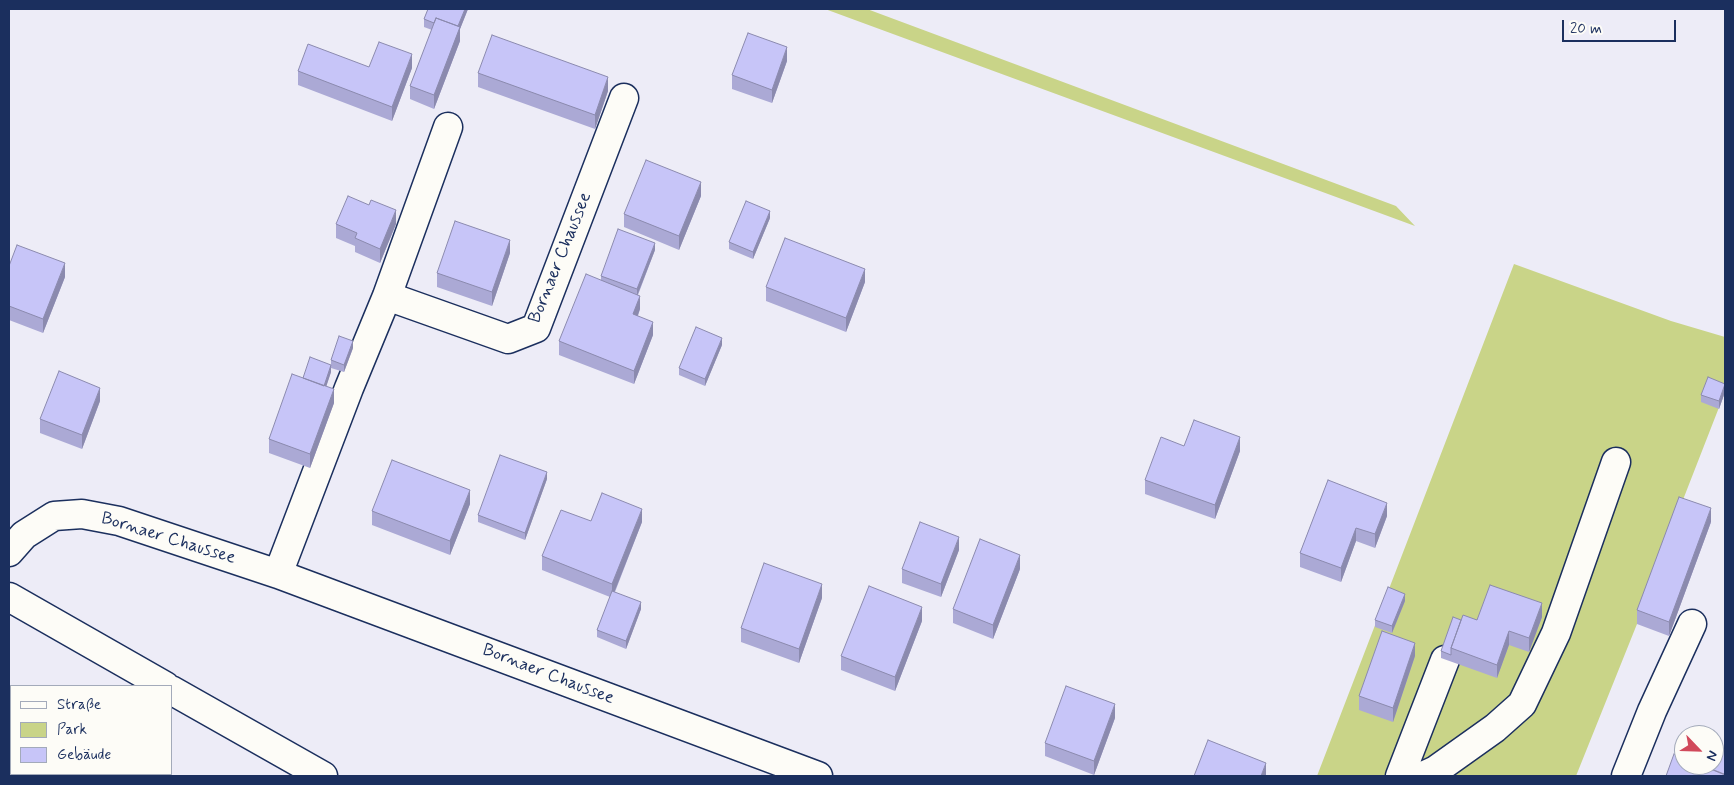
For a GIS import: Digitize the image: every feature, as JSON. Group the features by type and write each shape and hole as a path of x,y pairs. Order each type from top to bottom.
{"street":[{"name":"Bornaer Chaussee","path":"387,296 508,339 536,328 624,98"},
{"path":"278,574 349,388 387,296 448,127"},
{"path":"1423,776 1436,770 1495,728 1522,704 1556,633 1616,462"},
{"name":"Bornaer Chaussee","path":"9,552 24,535 54,516 82,514 119,521 278,574 818,776"},
{"path":"9,597 163,685"},
{"path":"1626,776 1652,711 1692,624"},
{"path":"1400,776 1446,660"},
{"path":"172,691 323,776"}],"green space":[{"path":"825,9 867,9 1396,206 1415,226"},
{"path":"1514,264 1671,321 1725,337 1725,392 1637,624 1576,776 1317,776"}],"building":[{"path":"428,9 465,9 458,26 436,18 434,23 424,19"},
{"path":"436,18 460,27 434,95 410,86"},
{"path":"748,33 787,47 772,90 732,75"},
{"path":"492,35 608,77 595,115 478,73"},
{"path":"379,42 412,54 392,107 298,71 308,44 369,67"},
{"path":"646,160 701,182 679,236 624,214"},
{"path":"348,196 369,205 371,200 396,210 380,249 355,238 357,233 336,224"},
{"path":"746,201 770,211 753,252 729,242"},
{"path":"455,221 510,240 492,292 437,273"},
{"path":"618,229 655,243 637,289 601,276"},
{"path":"785,238 865,269 846,318 766,287"},
{"path":"17,245 65,263 43,319 9,306 9,266"},
{"path":"586,274 640,296 633,314 653,322 634,371 559,341"},
{"path":"696,327 722,338 705,379 679,368"},
{"path":"339,336 353,341 344,365 331,360"},
{"path":"310,357 331,365 324,386 303,378"},
{"path":"59,371 100,388 82,435 40,419"},
{"path":"292,374 334,389 310,454 269,439"},
{"path":"1708,377 1725,384 1719,401 1701,395"},
{"path":"1194,420 1240,437 1215,505 1145,480 1161,437 1184,446"},
{"path":"500,455 547,472 525,533 478,515"},
{"path":"392,460 470,490 450,541 372,511"},
{"path":"1328,480 1387,503 1375,534 1356,528 1341,568 1300,553"},
{"path":"602,493 642,509 612,584 542,556 561,510 591,521"},
{"path":"1679,497 1711,508 1669,622 1637,610"},
{"path":"920,522 959,537 941,584 902,569"},
{"path":"980,539 1020,555 993,625 953,609"},
{"path":"764,563 822,584 799,649 741,628"},
{"path":"1490,585 1542,603 1529,638 1509,631 1497,665 1451,648 1463,615 1477,620"},
{"path":"869,586 922,607 895,677 841,656"},
{"path":"1388,587 1405,594 1392,626 1375,620"},
{"path":"612,591 641,602 626,641 597,630"},
{"path":"1453,617 1461,620 1451,648 1451,655 1441,651"},
{"path":"1382,631 1415,643 1393,708 1359,696"},
{"path":"1066,686 1115,704 1094,761 1045,743"},
{"path":"1208,740 1266,763 1261,776 1194,776"},
{"path":"1724,749 1725,749 1724,774"},
{"path":"1674,754 1674,775 1725,775 1725,776 1666,776"}]}
